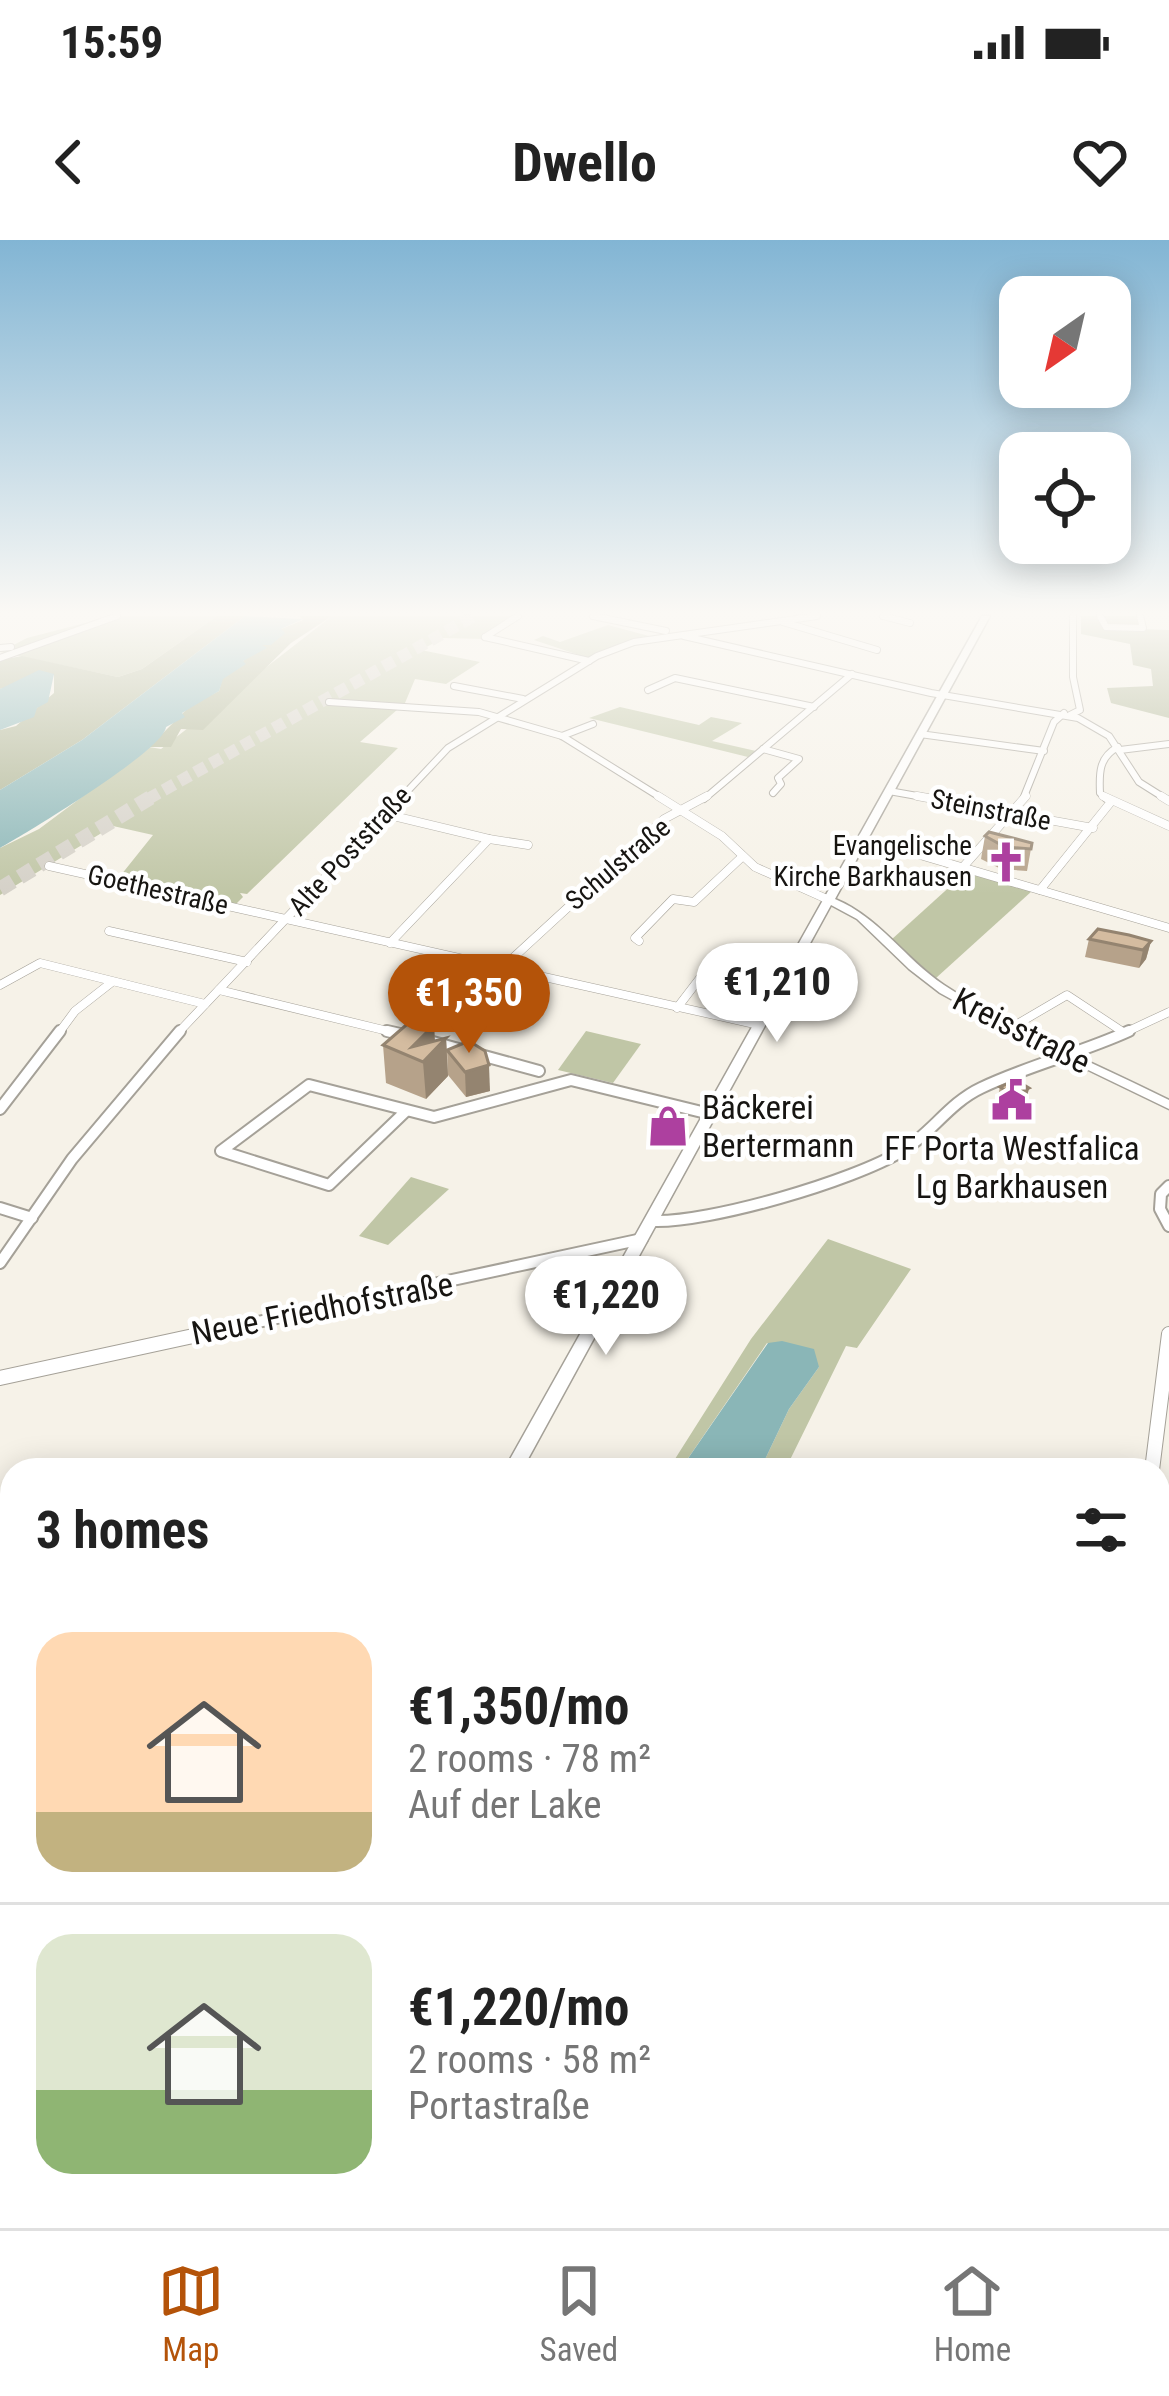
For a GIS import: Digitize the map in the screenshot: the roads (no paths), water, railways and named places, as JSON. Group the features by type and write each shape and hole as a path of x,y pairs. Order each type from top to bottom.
{"main road":[{"path":"520,1458 934,709"},
{"name":"Kreisstraße","path":"829,900 870,920 883,943 923,977 1169,1105"}],"street":[{"path":"409,709 496,716 562,736 795,889 829,900"},
{"name":"Alte Poststraße","path":"0,1263 98,1128 206,1004 443,752 507,709"},
{"name":"Schulstraße","path":"502,968 664,819 684,813 812,709"},
{"path":"1032,709 1066,714 1097,727 1119,749 1139,782 1169,801"},
{"path":"963,867 1028,795 1054,722 1079,709"},
{"path":"562,736 593,724"},
{"path":"920,734 1044,751"},
{"path":"1169,745 1107,753 1099,771 1100,793 1110,802 1169,826"},
{"path":"763,749 799,759 778,778 782,784 772,793"},
{"name":"Steinstraße","path":"889,790 1093,828"},
{"path":"1040,890 1110,802"},
{"path":"385,814 528,845"},
{"path":"862,838 1169,928"},
{"path":"391,943 489,839"},
{"path":"639,941 635,938 646,923 673,899 694,902 743,856"},
{"name":"Goethestraße","path":"49,866 759,1025"},
{"path":"109,931 247,962"},
{"path":"0,986 40,963 206,1004"},
{"path":"677,1007 710,965"},
{"path":"0,1109 75,1011 112,982"},
{"path":"219,990 539,1072"},
{"path":"1014,1026 1067,995 1123,1032"},
{"path":"652,1221 687,1222 865,1169 904,1150 945,1111 980,1088 1074,1056 1169,1012"},
{"path":"406,1111 329,1185 221,1154 302,1086 434,1117 571,1081 710,1114"},
{"path":"1169,1186 1161,1194 1160,1209 1169,1226"},
{"path":"0,1208 32,1218"},
{"name":"Neue Friedhofstraße","path":"0,1378 644,1238"},
{"path":"1154,1458 1169,1334"}],"water":[{"path":"0,709 37,709 34,717 0,730"},
{"path":"123,709 189,709 121,771 0,848 0,790"},
{"path":"782,1341 814,1349 819,1367 789,1409 766,1458 688,1458 768,1343"}],"tunnel":[{"path":"149,799 309,709"},
{"path":"149,799 153,796"},
{"path":"0,889 149,799"}],"place":[{"name":"Evangelische Kirche Barkhausen","path":"1006,862"},
{"name":"FF Porta Westfalica Lg Barkhausen","path":"1012,1100"},
{"name":"Bäckerei Bertermann","path":"668,1126"}]}
